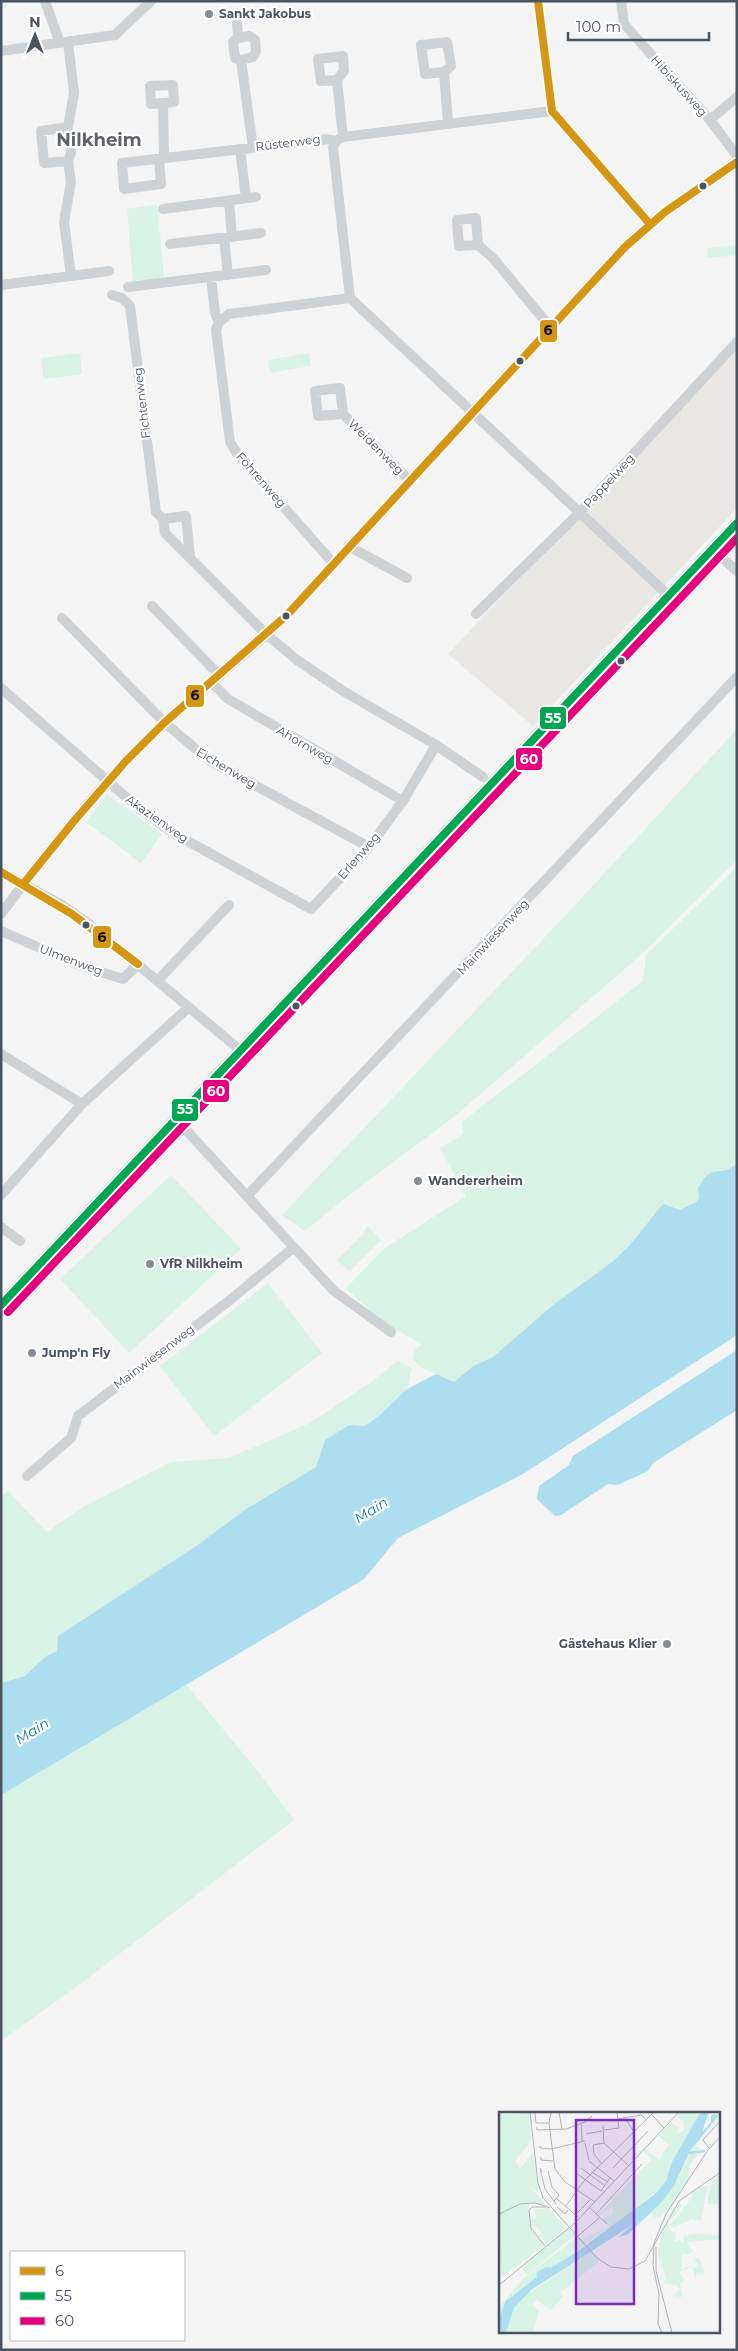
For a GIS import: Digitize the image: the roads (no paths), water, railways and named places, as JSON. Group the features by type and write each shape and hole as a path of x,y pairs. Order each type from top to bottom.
{"main road":[{"path":"1,1305 737,523"}],"street":[{"path":"45,1 64,43 74,93 68,127 71,153 68,161 71,182 64,222 71,276"},
{"path":"1,51 115,35 151,1"},
{"path":"538,1 552,111 649,223"},
{"name":"Hibiskusweg","path":"621,1 624,24 710,120 737,156"},
{"path":"237,23 238,38"},
{"path":"249,36 255,40 256,51 253,57 241,60 235,58 233,42 238,38 249,36"},
{"path":"241,60 253,148"},
{"path":"444,72 448,124"},
{"path":"337,80 339,139 333,147 350,298 668,595"},
{"name":"Hibiskusweg","path":"710,120 737,97"},
{"name":"Rüsterweg","path":"163,103 162,159 328,138 339,139 552,111"},
{"path":"68,127 41,131 44,163 68,161"},
{"name":"Rüsterweg","path":"163,209 251,198 240,149"},
{"path":"1,914 106,781 165,723 267,635 550,327 649,223 737,162"},
{"path":"228,275 229,200"},
{"path":"170,244 261,233"},
{"path":"478,245 493,258 550,327"},
{"path":"128,287 266,270"},
{"path":"1,285 110,271"},
{"name":"Föhrenweg","path":"211,277 215,313 219,322 216,339 230,442 238,455 333,563"},
{"name":"Fichtenweg","path":"112,295 122,298 130,306 156,512 163,519"},
{"path":"219,322 229,314 350,298"},
{"name":"Pappelweg","path":"476,614 579,513 737,342"},
{"name":"Weidenweg","path":"343,414 410,480"},
{"path":"190,556 186,516 163,519 165,532 267,635 298,660 343,691 436,745 483,777"},
{"path":"348,546 407,578"},
{"path":"712,549 737,571"},
{"name":"Ahornweg","path":"152,606 216,680 228,699 403,801"},
{"name":"Eichenweg","path":"62,618 165,723 210,761 369,847"},
{"name":"Mainwiesenweg","path":"247,1196 737,677"},
{"name":"Akazienweg","path":"1,688 142,811 174,834 255,878"},
{"name":"Erlenweg","path":"255,878 311,909 369,847 403,801 436,745"},
{"path":"1,872 62,905 88,923 240,1050"},
{"path":"158,980 229,905"},
{"name":"Ulmenweg","path":"1,931 78,965 123,979 138,964"},
{"path":"1,1195 82,1104 188,1008"},
{"path":"1,1054 82,1104"},
{"path":"176,1119 334,1291 391,1332"},
{"path":"1,1227 20,1241"},
{"name":"Mainwiesenweg","path":"28,1476 70,1438 78,1416 230,1300 293,1248"}],"water":[{"name":"Main","path":"737,1164 737,1335 523,1474 398,1538 364,1579 1,1795 1,1683 25,1676 46,1656 57,1651 58,1636 199,1544 246,1509 316,1467 325,1440 349,1425 365,1426 380,1415 407,1389 436,1374 454,1382 473,1366 493,1357 553,1305 612,1262 629,1246 662,1205 665,1204 680,1210 696,1202 699,1198 698,1188 705,1177 712,1172 727,1170"},
{"path":"737,1350 737,1410 653,1463 648,1471 618,1485 608,1484 561,1515 555,1516 537,1499 539,1486 569,1465 573,1456"}],"place":[{"name":"Sankt Jakobus","path":"209,14"},
{"name":"Wandererheim","path":"418,1181"},
{"name":"VfR Nilkheim","path":"150,1264"},
{"name":"Jump'n Fly","path":"32,1353"},
{"name":"Gästehaus Klier","path":"667,1644"}],"district":[{"name":"Nilkheim","path":"99,140"}]}
